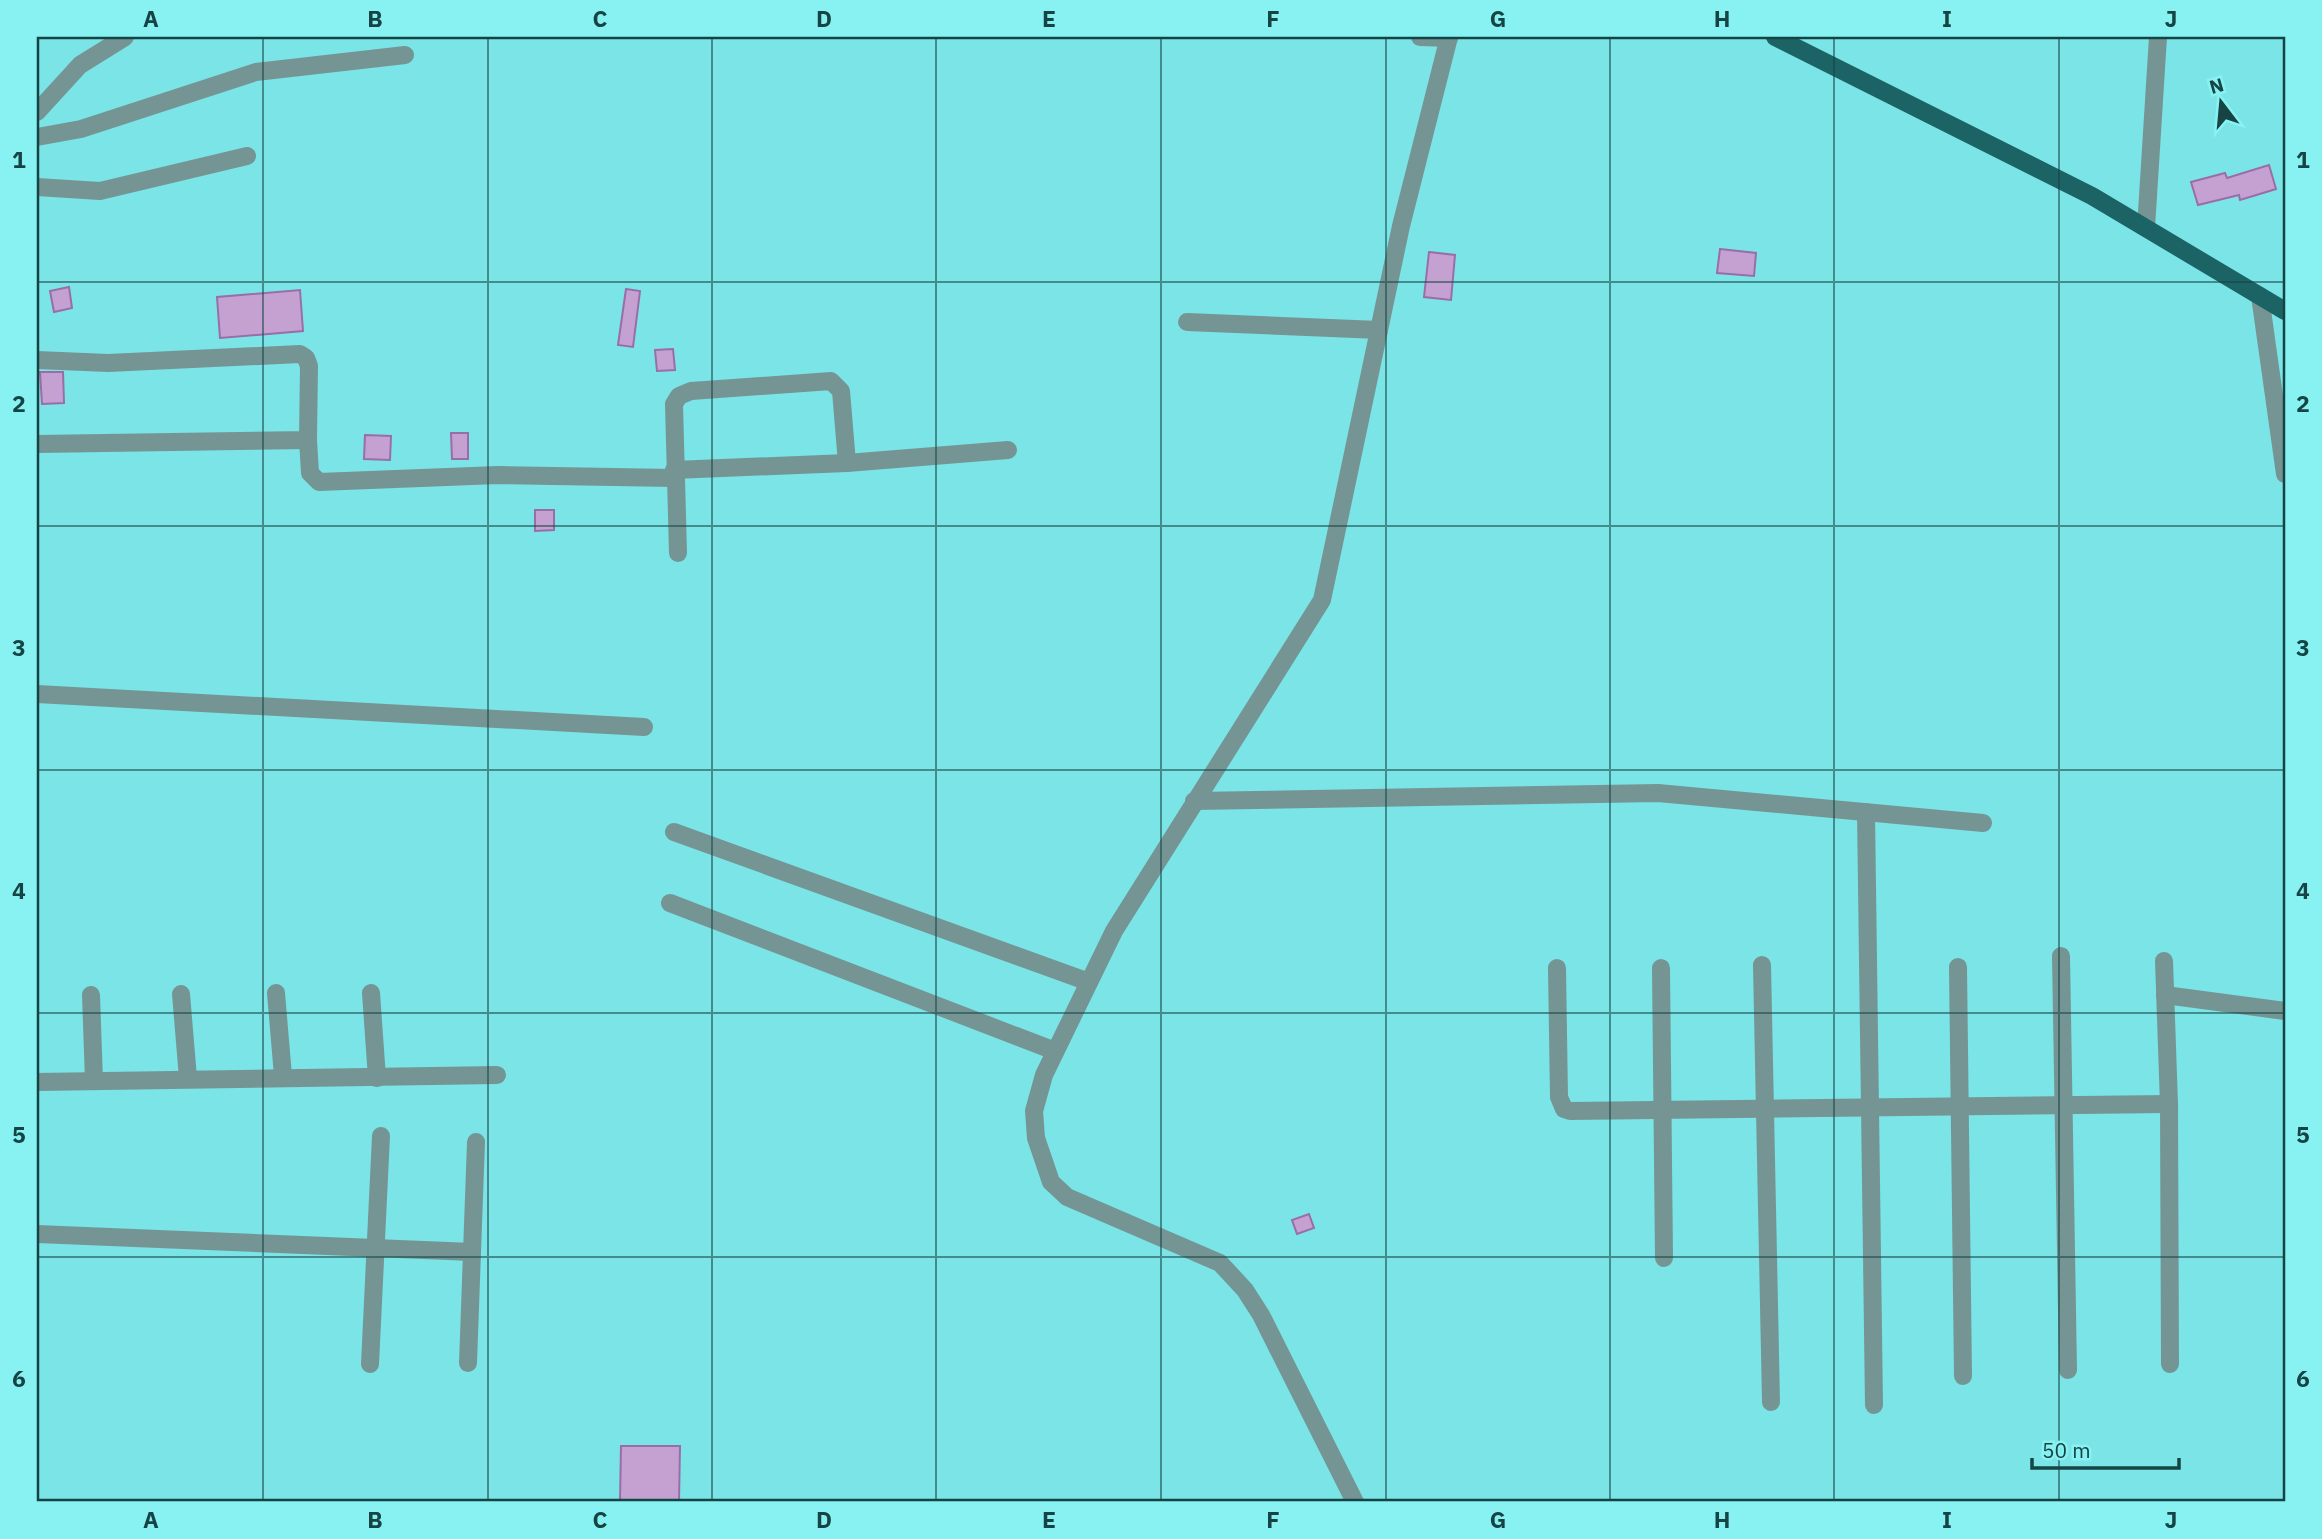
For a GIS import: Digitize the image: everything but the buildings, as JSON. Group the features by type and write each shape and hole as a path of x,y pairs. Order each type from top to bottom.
{"main road":[{"path":"1775,37 2092,196 2285,311"}],"street":[{"path":"37,111 80,65 125,37"},
{"path":"1355,1502 1261,1315 1230,1272 1220,1263 1200,1253 1067,1196 1051,1182 1036,1138 1034,1111 1044,1075 1114,931 1322,600 1401,226 1449,37 1420,37"},
{"path":"2146,228 2158,37"},
{"path":"37,137 81,129 256,72 405,55"},
{"path":"37,187 100,191 247,156"},
{"path":"2260,296 2285,474"},
{"path":"1187,322 1379,330"},
{"path":"37,360 108,363 300,354 306,358 309,366 310,473 319,482 498,475 674,474 1008,450"},
{"path":"678,553 674,404 679,396 691,391 831,381 841,391 847,463"},
{"path":"37,444 308,440"},
{"path":"37,694 644,727"},
{"path":"1194,801 1658,793 1983,823"},
{"path":"1866,812 1874,1405"},
{"path":"674,831 1089,982"},
{"path":"670,903 1055,1051"},
{"path":"2062,956 2068,1370"},
{"path":"2164,961 2169,1104 2170,1364"},
{"path":"1762,965 1771,1402"},
{"path":"1958,967 1963,1376"},
{"path":"1557,968 1559,1097 1564,1109 2169,1104"},
{"path":"1661,968 1664,1258"},
{"path":"276,993 284,1076"},
{"path":"371,993 377,1078"},
{"path":"181,994 188,1078"},
{"path":"91,995 94,1081"},
{"path":"2165,995 2285,1011"},
{"path":"37,1082 284,1076 377,1078 498,1075"},
{"path":"370,1364 381,1136"},
{"path":"468,1363 477,1142"},
{"path":"37,1234 472,1252"}]}
